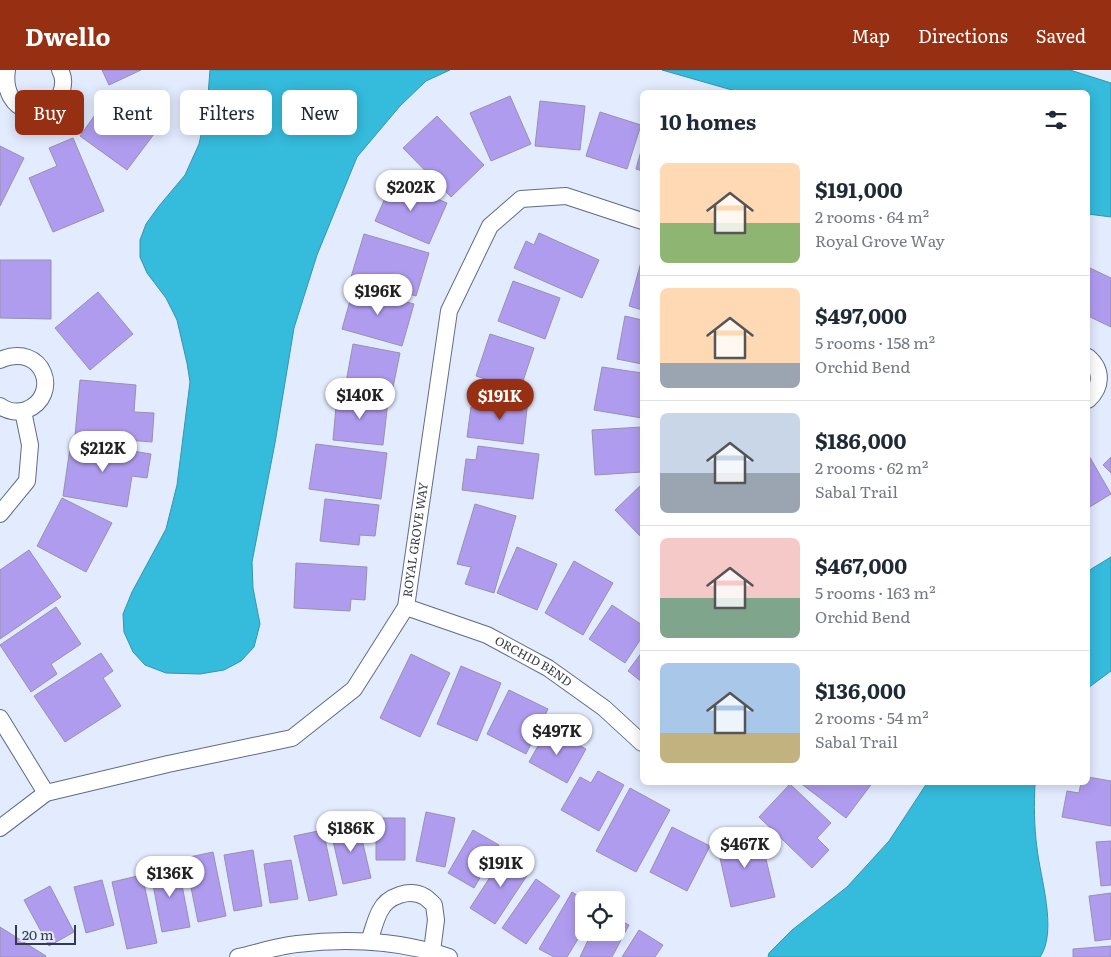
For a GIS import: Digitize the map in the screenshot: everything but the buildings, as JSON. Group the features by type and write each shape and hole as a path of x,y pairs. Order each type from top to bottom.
{"street":[{"path":"7,70 4,80 5,91 11,101 20,109 31,112 42,111 60,97 64,85 60,70"},
{"name":"ROYAL GROVE WAY","path":"0,828 46,793 168,764 292,738 354,690 406,607 449,311 490,226 521,198 566,196 640,220"},
{"path":"0,360 10,355 21,355 32,359 40,366 45,376 45,388 41,398 33,406 23,411 12,411 0,406"},
{"path":"1090,359 1096,364 1099,384 1095,393 1090,398"},
{"path":"0,514 26,481 30,444 23,411"},
{"name":"ORCHID BEND","path":"406,607 488,635 548,668 604,708 640,741"},
{"path":"0,718 46,793"},
{"path":"369,941 380,910 388,901 399,895 412,894 423,896 434,905 436,920 432,951"},
{"path":"238,957 296,944 369,941 432,951 449,957"}],"water":[{"path":"210,70 450,70 426,81 400,106 357,157 317,255 294,328 275,443 252,562 253,588 260,624 254,647 241,661 224,670 200,674 166,673 145,665 133,652 124,632 123,614 132,592 166,529 177,485 190,382 177,320 166,298 147,273 140,257 140,240 146,224 185,175 201,135 272,135 272,90 208,90"},
{"path":"662,70 1070,70 1111,83 1111,217 1090,214 1090,90 732,90"},
{"path":"1111,557 1111,671 1090,687 1090,570"},
{"path":"926,785 1035,785 1036,840 1048,919 1048,933 1040,957 768,957 769,953 792,930 847,887 889,841"}]}
